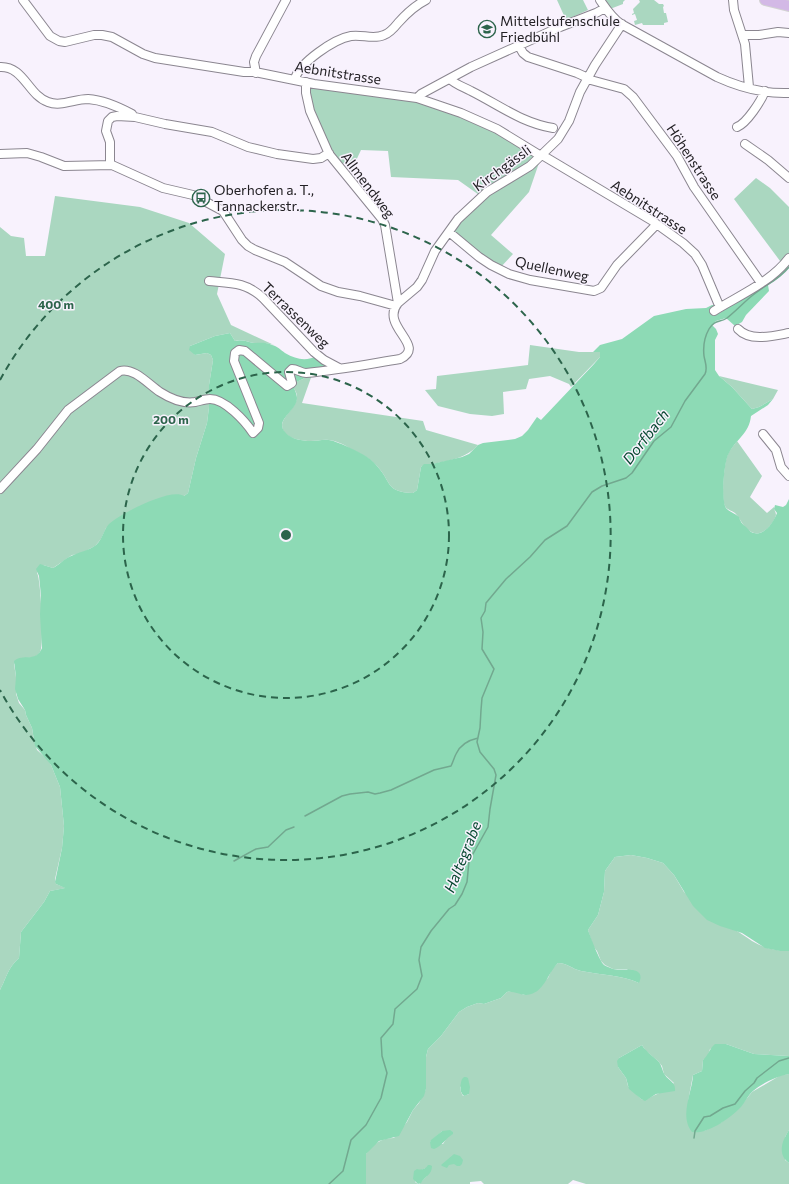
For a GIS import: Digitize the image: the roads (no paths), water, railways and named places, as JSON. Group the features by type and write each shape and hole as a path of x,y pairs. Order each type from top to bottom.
{"main road":[{"path":"764,0 789,6"}],"street":[{"name":"Aebnitstrasse","path":"23,0 50,36 59,41 65,42 89,36 102,35 112,37 150,57 417,98 461,113 497,129 656,225 682,243 695,254 702,266 718,303"},
{"path":"256,73 254,62 256,56 286,0"},
{"path":"295,79 297,73 303,66 332,43 351,36 373,38 384,36 391,31 414,7 426,0"},
{"path":"600,0 615,19 622,24 731,83 765,91 789,93"},
{"path":"733,0 734,10 743,35 749,87"},
{"path":"417,98 421,94 471,67 605,8"},
{"name":"Kirchgässli","path":"397,304 417,287 422,280 435,251 458,219 487,192 525,169 558,139 587,78 602,52 622,24"},
{"path":"743,35 759,35 778,32 789,33"},
{"name":"Höhenstrasse","path":"519,46 523,53 528,57 626,90 634,97 677,156 694,187 761,283"},
{"path":"0,67 10,68 17,72 39,97 47,102 61,104 84,100 98,100 130,113 135,117"},
{"path":"450,79 455,84 471,91 513,115 533,123 553,128"},
{"name":"Allmendweg","path":"306,82 306,93 310,111 329,153 384,222 387,233 397,304 394,321 397,329 409,344 409,349 406,356 400,359 340,369"},
{"path":"737,128 742,125 750,115 765,91"},
{"path":"110,164 110,142 106,131 108,121 112,117 117,116 135,117 212,132 248,147 277,154 314,160 329,153"},
{"path":"745,144 768,160 789,178"},
{"path":"0,154 27,153 64,166 110,164 163,188 193,195 220,208 242,240 248,246 285,262 321,286 338,292 397,304"},
{"name":"Quellenweg","path":"449,232 479,257 509,274 530,280 594,291 601,288 617,265 656,225"},
{"path":"714,311 771,276 789,258"},
{"name":"Terrassenweg","path":"209,282 233,283 245,286 255,292 263,298 318,356 340,369"},
{"path":"738,329 743,334 758,337 789,333"},
{"path":"0,489 37,449 68,410 120,371 126,370 132,372 161,392 178,401 189,403 209,399 217,400 244,420 253,433 258,428 259,423 236,367 234,358 236,352 241,350 245,351 287,386 292,383 290,372 292,369 296,369 303,373 340,369"},
{"path":"763,434 776,450 781,467 789,476"}],"waterway":[{"name":"Dorfbach","path":"329,1184 343,1171 351,1140 366,1125 381,1098 387,1073 382,1056 381,1038 393,1024 395,1009 417,989 422,976 419,960 421,947 431,931 449,909 455,905 462,894 467,882 469,861 488,827 496,775 494,769 480,752 477,742 480,728 482,698 494,669 482,649 483,632 481,618 485,611 486,603 506,579 530,557 545,540 567,526 592,492 602,486 626,478 632,473 654,441 671,427 685,401 705,374 706,367 704,345 706,335 711,326 715,322 727,318 753,295 785,272 789,267"},
{"path":"305,816 342,796 368,792 375,794 391,790 434,770 451,766 460,748 471,740 478,738"},
{"path":"234,861 256,849 268,847 286,830 294,827"},
{"path":"694,1138 695,1131 704,1117 710,1116 723,1108 735,1104 757,1078 779,1061 789,1058"}],"place":[{"name":"Mittelstufenschule Friedbühl","path":"487,29"},
{"name":"Oberhofen a. T., Tannackerstr.","path":"201,198"}],"water label":[{"name":"Haltegrabe","path":"463,857"}]}
